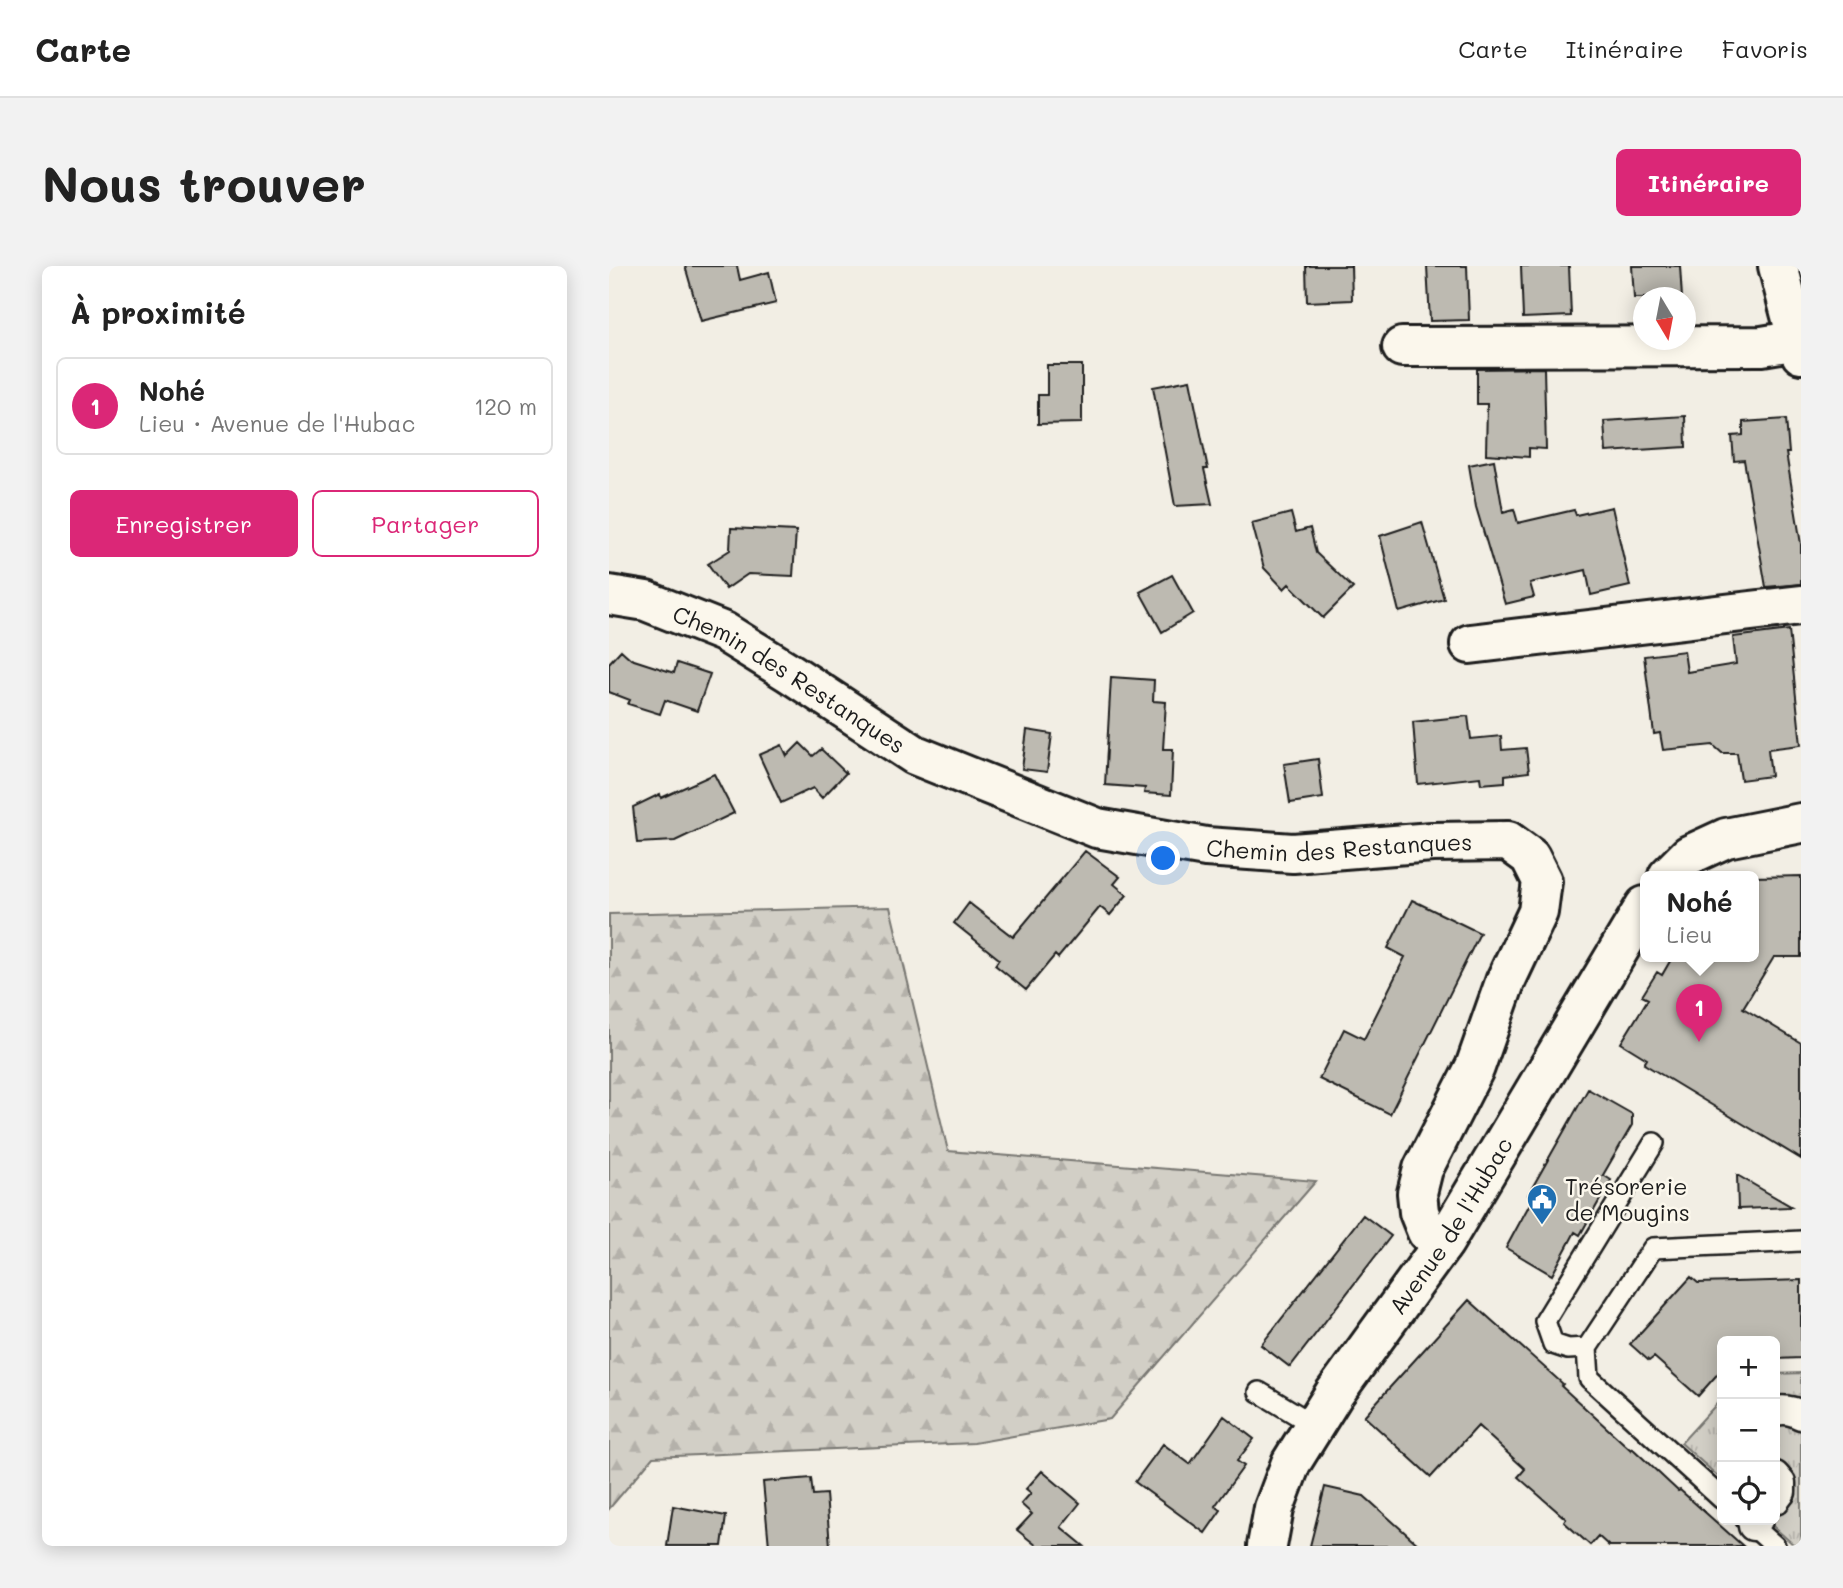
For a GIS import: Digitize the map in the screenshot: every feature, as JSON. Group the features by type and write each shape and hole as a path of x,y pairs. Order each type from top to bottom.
{"street":[{"path":"1402,347 1799,347 1778,266"},
{"name":"Chemin des Restanques","path":"609,595 646,601 724,632 915,755 1097,828 1206,847 1293,853 1432,842 1508,841 1530,857 1542,881 1538,912 1505,982 1475,1067 1423,1170 1417,1193 1419,1212 1427,1232 1442,1245"},
{"path":"1470,644 1801,605"},
{"path":"1673,871 1689,855 1726,838 1801,823"},
{"name":"Avenue de l'Hubac","path":"1267,1546 1274,1508 1290,1463 1334,1394 1442,1245 1474,1195 1640,914"},
{"path":"1780,1410 1795,1411 1801,1415"}],"lane":[{"path":"1587,1348 1568,1349 1553,1344 1545,1321 1654,1143"},
{"path":"1717,1494 1589,1378 1587,1348 1653,1248 1801,1241"},
{"path":"1259,1392 1314,1425"},
{"path":"1755,1525 1775,1546"}],"green space":[{"path":"890,907 948,1151 1316,1181 1110,1419 974,1443 653,1457 609,1509 609,914"},
{"path":"1801,1373 1801,1546 1795,1546 1772,1525 1780,1525 1780,1374"},
{"path":"1717,1403 1717,1475 1681,1443"}],"building":[{"path":"685,266 737,266 740,280 769,272 776,303 701,321"},
{"path":"1306,266 1351,266 1352,300 1307,302"},
{"path":"1427,266 1467,266 1469,320 1430,321"},
{"path":"1521,266 1569,266 1571,316 1523,318"},
{"path":"1632,266 1680,266 1681,287 1633,287"},
{"path":"1047,365 1082,365 1082,423 1038,424 1038,395 1047,395"},
{"path":"1544,368 1546,449 1529,448 1529,457 1486,454 1487,404 1477,404 1477,369"},
{"path":"1190,380 1208,469 1204,469 1212,504 1175,506 1153,387"},
{"path":"1685,416 1686,447 1606,452 1604,421"},
{"path":"1786,419 1789,453 1786,453 1801,544 1801,584 1766,587 1744,460 1734,461 1732,436 1743,435 1743,422"},
{"path":"1494,460 1503,512 1514,509 1518,523 1574,510 1576,515 1612,507 1630,586 1591,595 1586,570 1530,583 1534,597 1505,604 1476,507 1469,465"},
{"path":"1291,513 1296,532 1310,528 1316,553 1353,588 1323,618 1289,584 1284,589 1264,568 1252,523"},
{"path":"1422,522 1444,599 1399,612 1380,536"},
{"path":"731,528 796,531 793,576 748,574 726,589 708,564 730,550"},
{"path":"1172,575 1193,613 1162,632 1140,592"},
{"path":"1789,630 1801,745 1768,749 1771,776 1741,780 1737,753 1722,753 1713,745 1663,750 1660,733 1654,734 1644,656 1684,651 1687,672 1736,664 1733,637"},
{"path":"621,650 631,659 674,673 677,663 710,674 697,711 665,700 660,714 628,704 630,700 609,692 609,663"},
{"path":"1111,677 1154,680 1153,701 1166,702 1163,749 1173,749 1171,795 1144,793 1145,788 1105,785"},
{"path":"1468,716 1471,739 1501,736 1502,750 1526,748 1529,772 1505,775 1505,782 1481,784 1480,777 1418,784 1413,722"},
{"path":"1027,730 1052,734 1047,772 1022,769"},
{"path":"800,743 813,756 821,749 846,773 822,798 813,788 781,803 759,755 782,745 787,756"},
{"path":"1318,759 1323,798 1290,803 1284,764"},
{"path":"714,774 734,813 675,841 637,843 633,807 660,794 661,798"},
{"path":"1085,851 1120,877 1114,884 1127,895 1110,915 1100,907 1058,958 1055,955 1026,990 995,965 999,959 954,923 969,903 1013,937"},
{"path":"1801,876 1801,957 1774,957 1743,1008 1801,1043 1801,1159 1644,1064 1647,1059 1621,1043 1648,999 1642,996 1657,972 1662,975 1670,962 1759,962 1759,877"},
{"path":"1412,900 1480,933 1390,1114 1319,1079 1344,1029 1364,1039 1405,957 1388,948"},
{"path":"1588,1089 1632,1114 1632,1125 1603,1175 1611,1180 1580,1235 1575,1232 1552,1275 1506,1248 1533,1198 1528,1195"},
{"path":"1737,1175 1792,1207 1738,1209"},
{"path":"1363,1215 1391,1236 1290,1367 1261,1345"},
{"path":"1691,1277 1698,1283 1801,1280 1801,1358 1780,1359 1780,1336 1717,1336 1717,1375 1698,1396 1654,1357 1649,1361 1630,1344"},
{"path":"1469,1300 1563,1384 1561,1386 1631,1450 1632,1448 1743,1546 1609,1546 1598,1536 1590,1545 1564,1522 1566,1519 1518,1477 1525,1469 1478,1426 1431,1477 1364,1416"},
{"path":"1224,1416 1254,1439 1237,1461 1244,1466 1215,1506 1221,1510 1205,1533 1135,1482 1163,1444 1190,1464"},
{"path":"1042,1471 1080,1503 1061,1527 1084,1546 1037,1546 1017,1530 1032,1514 1021,1504 1031,1493 1026,1489"},
{"path":"811,1478 813,1495 826,1494 830,1546 769,1546 763,1482"},
{"path":"1325,1487 1364,1496 1420,1546 1310,1546"},
{"path":"673,1506 726,1516 722,1546 667,1546"}],"place":[{"name":"Nohé","path":"1699,1042"},
{"name":"Trésorerie de Mougins","path":"1542,1226"}]}
